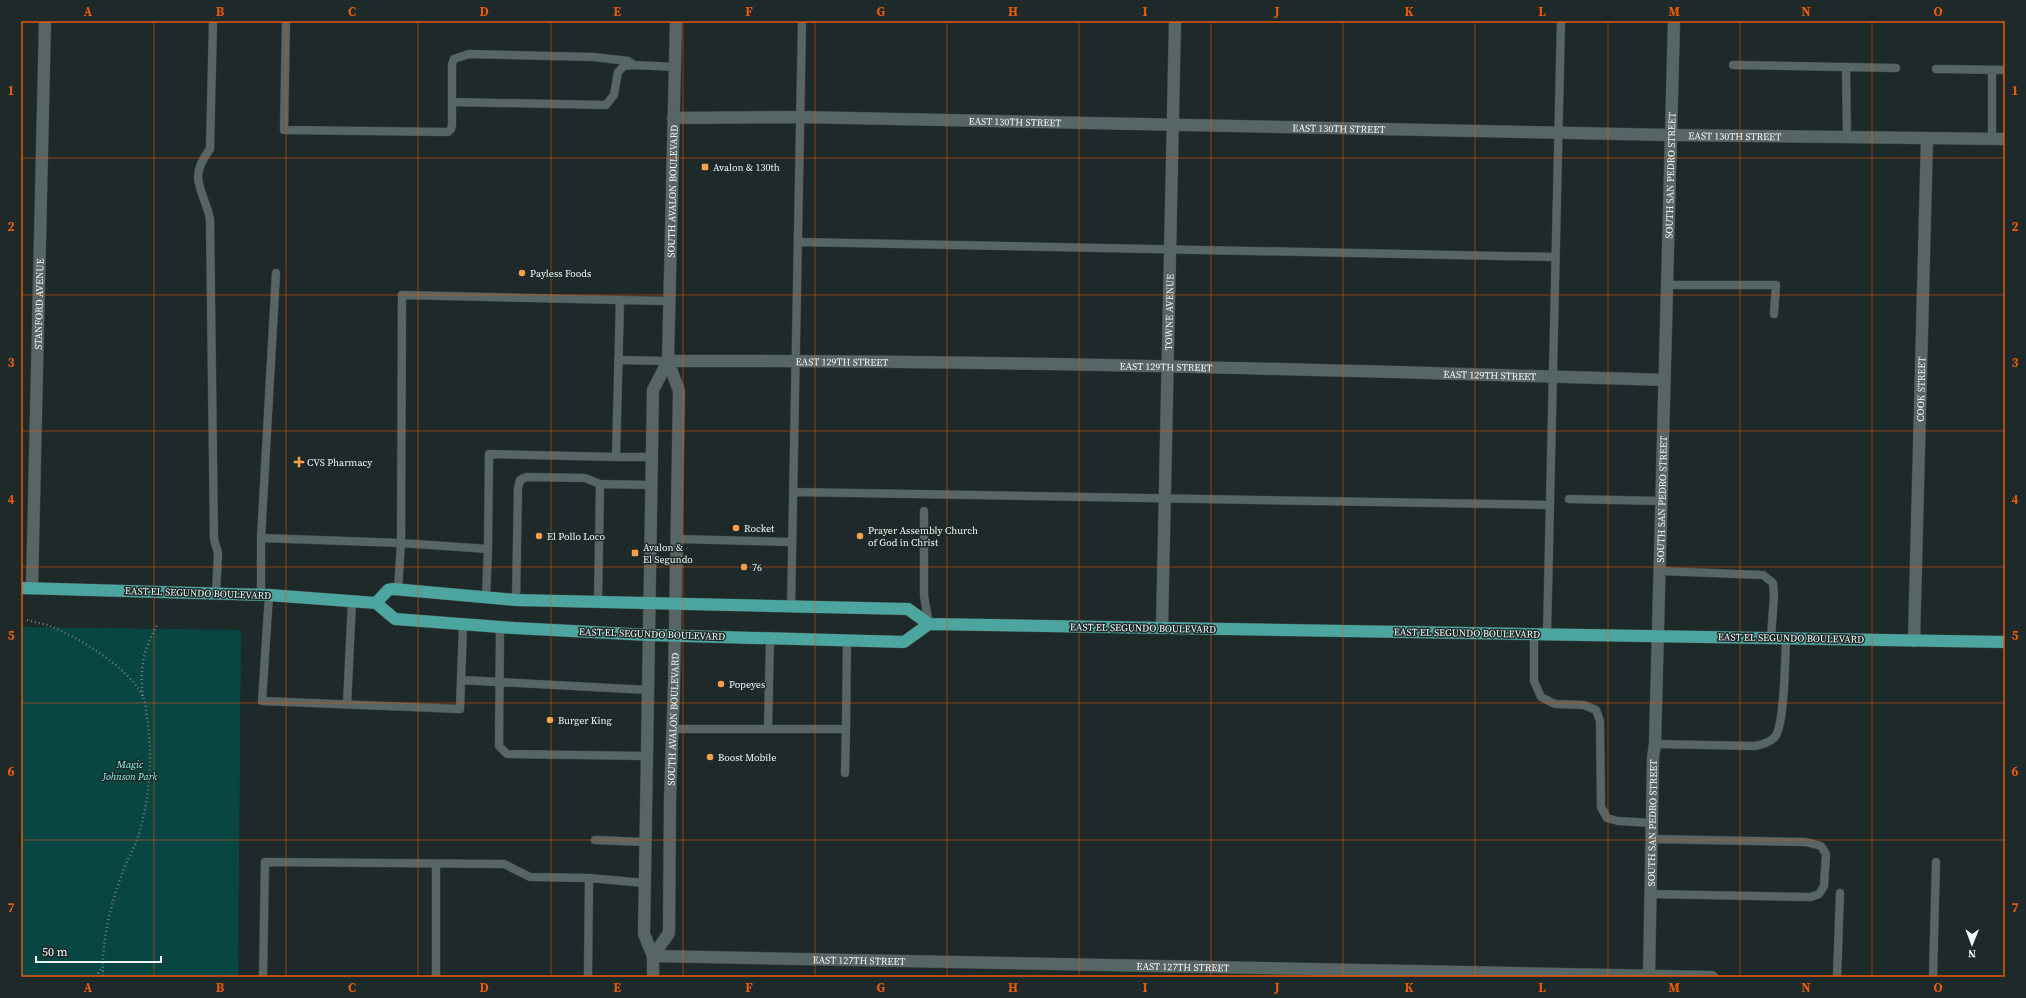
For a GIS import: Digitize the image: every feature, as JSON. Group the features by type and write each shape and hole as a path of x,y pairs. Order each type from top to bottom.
{"main road":[{"name":"EAST EL SEGUNDO BOULEVARD","path":"26,588 265,595 376,603 395,619 500,627 649,635 770,639 904,642 929,624 2005,642"},
{"path":"376,603 388,590 398,590 516,600 791,608 908,609 929,624"}],"street":[{"name":"STANFORD AVENUE","path":"26,588 45,21"},
{"name":"SOUTH AVALON BOULEVARD","path":"653,956 669,932 670,798 676,636 679,391 668,361 676,21"},
{"name":"TOWNE AVENUE","path":"1162,628 1166,368 1175,21"},
{"name":"SOUTH SAN PEDRO STREET","path":"1649,976 1653,758 1655,744 1662,501 1666,285 1674,21"},
{"name":"EAST 130TH STREET","path":"673,118 799,117 1670,135 2005,139"},
{"name":"COOK STREET","path":"1914,641 1913,610 1927,138"},
{"name":"SOUTH AVALON BOULEVARD","path":"653,977 653,956 644,934 654,390 668,361"},
{"name":"EAST 129TH STREET","path":"668,361 796,361 1166,368 1664,380"},
{"name":"EAST 127TH STREET","path":"653,956 1712,977"}],"lane":[{"path":"213,21 210,149 201,160 198,171 197,186 206,203 210,219 214,539 218,553 216,594"},
{"path":"286,21 284,130 448,132 451,130 452,64 454,59 458,56 469,54 594,57 629,64 675,67"},
{"path":"791,608 799,117 802,21"},
{"path":"1547,634 1561,21"},
{"path":"452,102 606,105 610,102 615,91 615,78 618,72 629,64"},
{"path":"1734,65 1896,68"},
{"path":"1846,67 1847,137"},
{"path":"1936,69 2005,70"},
{"path":"1992,70 1992,139"},
{"path":"798,242 1170,248 1556,257"},
{"path":"276,273 261,538 265,595 262,701 460,709 463,624"},
{"path":"1666,285 1776,285 1774,314"},
{"path":"398,590 401,543 402,296 669,301"},
{"path":"616,457 620,300"},
{"path":"618,360 668,361"},
{"path":"486,597 489,454 653,457"},
{"path":"516,600 518,488 520,480 527,477 585,478 600,484 652,485"},
{"path":"598,602 600,484"},
{"path":"793,492 1550,505"},
{"path":"1569,499 1662,501"},
{"path":"924,511 924,596 929,624"},
{"path":"261,538 401,543 488,549"},
{"path":"677,539 792,542"},
{"path":"1660,571 1763,575 1773,583 1774,589 1771,638"},
{"path":"347,705 352,601"},
{"path":"500,627 499,746 507,754 647,756"},
{"path":"1534,634 1534,681 1541,697 1555,704 1584,705 1596,710 1600,721 1601,807 1607,818 1618,821 1652,824"},
{"path":"1655,744 1756,746 1766,744 1776,736 1780,721 1786,638"},
{"path":"768,729 770,639"},
{"path":"845,773 847,641"},
{"path":"461,680 648,690"},
{"path":"673,729 846,729"},
{"path":"1650,894 1811,897 1819,894 1824,886 1826,854 1821,846 1806,842 1651,839"},
{"path":"595,840 645,842"},
{"path":"263,977 264,862 504,864 530,877 589,878 645,883"},
{"path":"1933,977 1936,862"},
{"path":"436,864 436,977"},
{"path":"588,977 589,878"},
{"path":"1837,977 1840,893"}],"path":[{"path":"27,620 56,629 100,653 132,681 143,697"},
{"path":"103,977 102,966 113,900 138,836 147,799 151,761 141,679 141,664 150,636 158,623"},
{"path":"96,977 102,966"}],"green space":[{"name":"Magic Johnson Park","path":"21,627 241,630 238,977 21,977"}],"place":[{"name":"Avalon & 130th","path":"705,167"},
{"name":"Payless Foods","path":"522,273"},
{"name":"CVS Pharmacy","path":"299,462"},
{"name":"Rocket","path":"736,528"},
{"name":"El Pollo Loco","path":"539,536"},
{"name":"Prayer Assembly Church of God in Christ","path":"860,536"},
{"name":"Avalon & El Segundo","path":"635,553"},
{"name":"76","path":"744,567"},
{"name":"Popeyes","path":"721,684"},
{"name":"Burger King","path":"550,720"},
{"name":"Boost Mobile","path":"710,757"}]}
